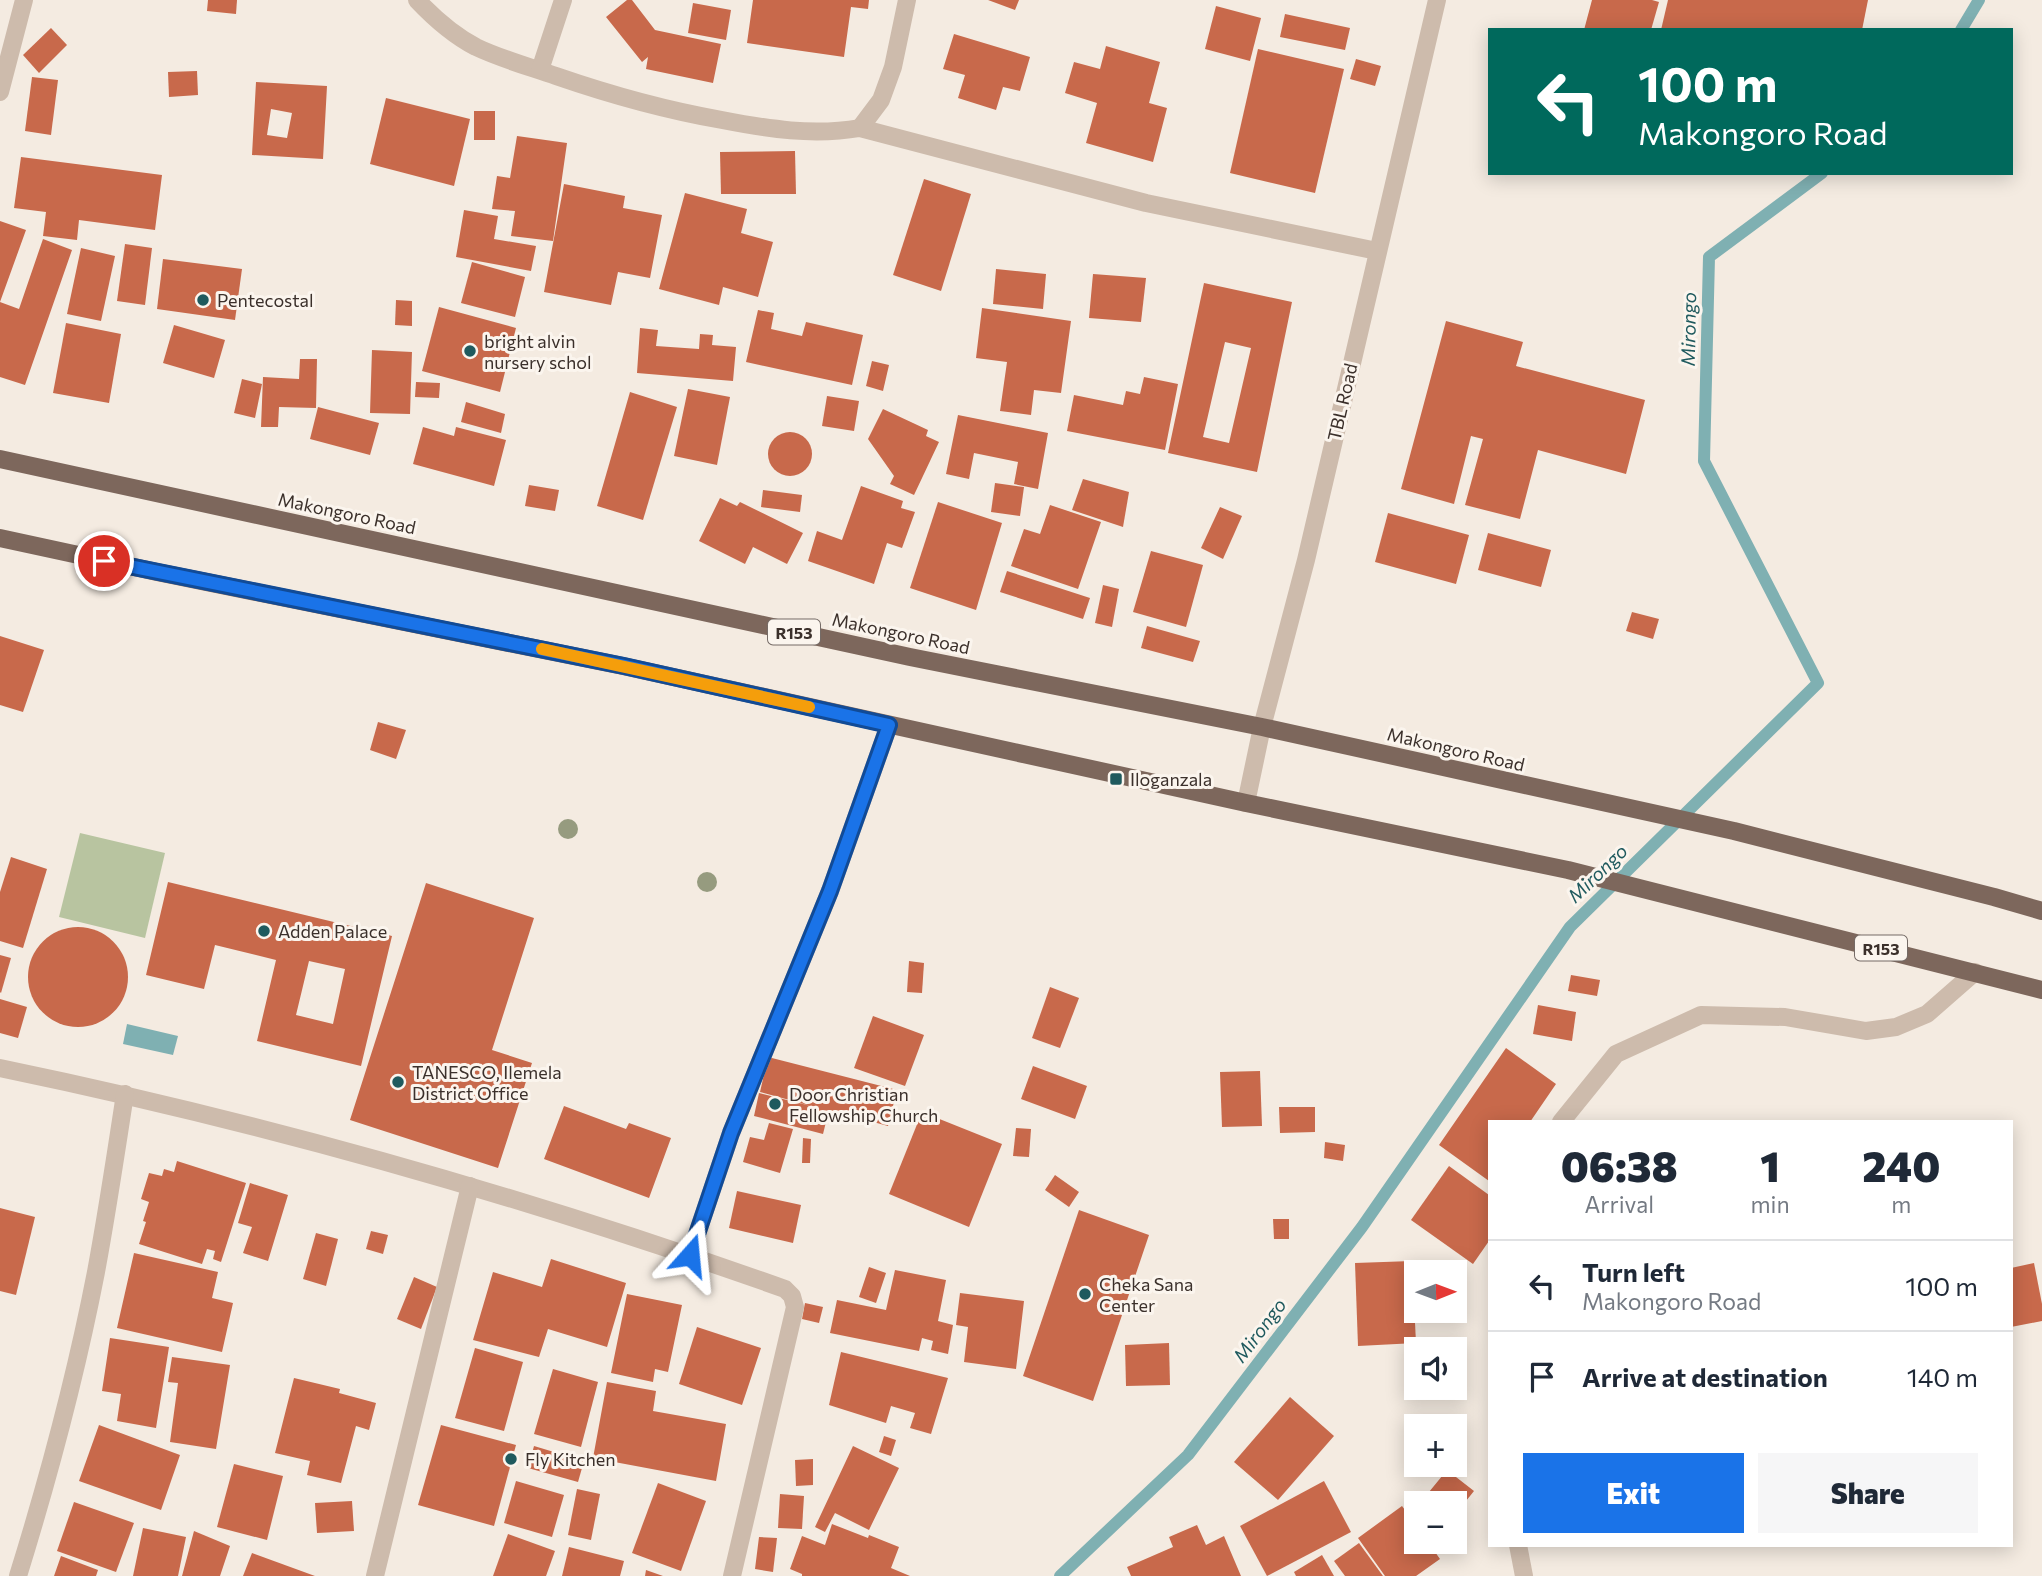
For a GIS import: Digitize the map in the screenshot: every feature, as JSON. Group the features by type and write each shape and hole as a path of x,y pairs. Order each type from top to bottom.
{"main road":[{"name":"Makongoro Road","path":"0,458 910,657 1262,727 1734,831 2042,911"},
{"name":"R153","path":"0,538 624,666 1246,803 1568,870 2042,990"}],"street":[{"path":"0,92 24,0"},
{"path":"417,0 428,12 474,46 609,94 672,111 765,129 837,132 860,128 1146,203 1377,251"},
{"path":"540,70 563,0"},
{"path":"860,128 881,100 893,67 907,0"},
{"name":"TBL Road","path":"1246,803 1262,727 1306,560 1437,0"},
{"path":"690,1255 731,1133 830,891 889,725"},
{"path":"1563,1120 1615,1054 1701,1015 1785,1017 1866,1031 1896,1027 1927,1014 1975,972"},
{"path":"0,1068 125,1094 470,1186 690,1255 785,1289 794,1301 732,1576"},
{"path":"18,1576 44,1490 72,1381 96,1271 125,1094"},
{"path":"375,1576 470,1186"},
{"path":"1518,1547 1524,1576"}],"green space":[{"path":"80,833 165,853 145,938 59,917"}],"water":[{"path":"127,1024 178,1036 173,1055 123,1044"}],"building":[{"path":"208,0 237,0 236,14 207,11"},
{"path":"627,0 632,0 655,30 721,44 713,83 646,69 648,57 642,62 606,17"},
{"path":"753,0 869,0 868,9 851,7 844,57 747,43"},
{"path":"988,0 1019,0 1015,10"},
{"path":"1592,0 1659,2 1652,28 1585,28"},
{"path":"1668,0 1868,0 1862,28 1661,28"},
{"path":"693,3 731,10 726,40 688,33"},
{"path":"1216,6 1261,18 1250,61 1205,49"},
{"path":"1285,14 1350,28 1345,50 1280,37"},
{"path":"51,28 67,45 39,73 23,55"},
{"path":"954,34 1030,57 1020,91 1003,87 996,110 958,98 965,75 943,69"},
{"path":"1106,46 1160,62 1149,103 1167,108 1153,162 1086,143 1097,103 1065,93 1074,62 1100,69"},
{"path":"1258,49 1344,69 1315,193 1230,173"},
{"path":"1356,59 1381,66 1375,86 1350,79"},
{"path":"197,71 198,95 169,97 168,72"},
{"path":"32,77 58,80 51,135 25,131"},
{"path":"256,82 327,86 323,159 252,155","holes":["271,109 292,113 287,138 267,135"]},
{"path":"386,98 470,119 454,186 370,164"},
{"path":"474,111 495,111 495,140 474,140"},
{"path":"517,136 567,143 553,241 511,236 515,211 492,209 497,176 510,178"},
{"path":"795,151 796,194 721,194 720,152"},
{"path":"21,157 162,175 155,230 79,220 77,240 43,236 46,212 14,208"},
{"path":"924,179 971,194 941,291 893,275"},
{"path":"564,184 625,196 623,208 662,215 650,278 618,272 611,305 544,292"},
{"path":"685,193 747,209 741,233 773,242 758,297 723,287 719,305 659,289"},
{"path":"464,210 498,216 494,239 536,246 531,271 456,257"},
{"path":"0,221 26,230 0,302"},
{"path":"43,239 72,250 25,385 0,377 0,302 19,309"},
{"path":"125,244 152,248 145,305 117,301"},
{"path":"81,248 115,256 101,321 67,314"},
{"path":"163,259 242,269 235,320 157,309"},
{"path":"472,262 525,277 515,317 461,303"},
{"path":"996,269 1046,274 1043,309 993,304"},
{"path":"1093,274 1146,278 1141,322 1089,318"},
{"path":"1204,283 1292,302 1257,472 1168,453","holes":["1225,342 1251,348 1229,443 1203,437"]},
{"path":"396,300 412,301 412,326 395,325"},
{"path":"439,307 516,328 500,392 422,371"},
{"path":"982,308 1071,321 1061,393 1034,390 1031,415 1000,411 1007,362 976,358"},
{"path":"758,310 774,313 771,329 802,336 806,322 863,335 852,385 746,362"},
{"path":"1446,321 1523,342 1516,366 1645,400 1626,474 1538,450 1520,519 1465,505 1483,439 1471,436 1454,504 1401,489"},
{"path":"66,323 121,334 109,403 53,393"},
{"path":"174,325 225,340 214,378 163,363"},
{"path":"640,328 658,330 656,346 699,349 700,334 713,335 712,345 736,347 733,381 637,373"},
{"path":"372,350 412,352 410,414 370,413"},
{"path":"300,359 317,359 316,408 279,407 278,427 261,427 263,377 299,379"},
{"path":"872,361 889,365 883,391 866,386"},
{"path":"1144,377 1178,384 1165,450 1067,431 1074,395 1123,405 1126,391 1140,394"},
{"path":"242,379 262,384 255,418 234,413"},
{"path":"416,382 440,383 439,398 415,397"},
{"path":"688,389 730,397 717,465 674,456"},
{"path":"630,392 677,407 643,520 597,506"},
{"path":"827,396 859,401 854,431 822,426"},
{"path":"466,402 505,414 501,433 461,422"},
{"path":"318,407 379,423 370,455 310,439"},
{"path":"883,409 928,430 926,436 939,442 914,495 890,484 894,476 868,439"},
{"path":"958,415 1048,433 1038,489 1014,484 1018,462 974,453 969,479 946,474"},
{"path":"423,427 454,436 456,427 506,440 494,486 413,464"},
{"path":"790,432 805,439 812,454 805,469 790,476 775,469 768,454 775,439"},
{"path":"1083,479 1129,492 1123,527 1072,510"},
{"path":"995,483 1024,487 1020,516 991,512"},
{"path":"529,485 559,490 555,511 525,506"},
{"path":"861,486 903,501 901,508 915,512 902,548 887,543 874,584 808,561 817,531 842,540"},
{"path":"763,490 802,495 800,512 761,507"},
{"path":"720,498 737,506 740,502 803,533 787,564 753,547 745,564 699,541"},
{"path":"938,502 1002,523 976,610 910,588"},
{"path":"1050,505 1101,522 1078,589 1011,566 1024,529 1040,534"},
{"path":"1220,507 1242,516 1223,559 1201,548"},
{"path":"1388,513 1469,535 1456,584 1375,562"},
{"path":"1488,533 1551,550 1541,587 1478,570"},
{"path":"1151,551 1203,565 1186,627 1133,612"},
{"path":"1007,571 1090,598 1083,619 1000,592"},
{"path":"1103,585 1119,589 1112,627 1095,623"},
{"path":"1632,612 1659,619 1653,639 1626,631"},
{"path":"1147,626 1200,641 1193,662 1141,648"},
{"path":"0,636 44,650 23,712 0,705"},
{"path":"378,722 406,730 396,759 370,750"},
{"path":"11,857 47,869 23,948 0,941 0,892"},
{"path":"168,882 392,936 361,1066 257,1041 276,960 215,945 204,989 146,975","holes":["309,961 345,969 333,1024 296,1015"]},
{"path":"426,883 534,918 492,1050 532,1063 498,1168 350,1120"},
{"path":"78,927 97,931 113,942 124,958 128,977 124,996 113,1012 97,1023 78,1027 59,1023 43,1012 32,996 28,977 32,958 43,942 59,931"},
{"path":"0,955 11,958 1,993 0,992"},
{"path":"909,961 924,963 922,993 907,992"},
{"path":"1571,975 1600,980 1597,996 1568,991"},
{"path":"1050,987 1079,998 1060,1048 1032,1038"},
{"path":"0,999 27,1007 18,1038 0,1033"},
{"path":"1538,1005 1576,1012 1572,1041 1533,1034"},
{"path":"873,1016 924,1035 905,1086 854,1068"},
{"path":"1506,1048 1556,1084 1531,1120 1488,1120 1488,1180 1439,1145"},
{"path":"768,1057 897,1090 888,1126 829,1110 823,1134 754,1116 759,1093 815,1107 760,1092"},
{"path":"1033,1066 1087,1086 1075,1119 1021,1099"},
{"path":"1260,1071 1262,1126 1222,1127 1220,1072"},
{"path":"564,1106 626,1129 629,1123 671,1138 649,1198 544,1159"},
{"path":"1279,1107 1315,1107 1315,1132 1280,1133"},
{"path":"922,1112 1002,1144 969,1227 889,1194"},
{"path":"769,1123 793,1129 780,1173 743,1162 750,1137 764,1140"},
{"path":"1016,1128 1031,1129 1029,1157 1013,1156"},
{"path":"803,1138 811,1139 810,1163 802,1163"},
{"path":"1325,1142 1345,1145 1343,1161 1324,1158"},
{"path":"177,1161 246,1183 221,1262 213,1259 215,1251 207,1249 202,1264 139,1244 149,1202 141,1199 149,1173 162,1176 164,1169 174,1172"},
{"path":"1449,1166 1488,1194 1488,1242 1473,1264 1411,1220"},
{"path":"1055,1175 1079,1192 1069,1207 1045,1190"},
{"path":"250,1183 288,1195 268,1261 243,1253 252,1227 238,1223"},
{"path":"737,1191 801,1205 793,1243 729,1228"},
{"path":"0,1208 35,1217 16,1295 0,1291"},
{"path":"1079,1210 1149,1235 1093,1401 1023,1376"},
{"path":"1273,1219 1289,1219 1289,1239 1274,1239"},
{"path":"371,1231 388,1235 383,1254 366,1249"},
{"path":"316,1233 338,1239 326,1286 303,1279"},
{"path":"134,1253 218,1272 212,1298 233,1303 222,1352 117,1328"},
{"path":"551,1259 626,1283 607,1347 548,1329 539,1357 473,1340 493,1272 542,1287"},
{"path":"1404,1261 1404,1323 1415,1323 1416,1337 1404,1337 1404,1344 1358,1346 1355,1263"},
{"path":"2034,1263 2042,1304 2042,1321 2013,1327 2013,1268"},
{"path":"869,1267 886,1273 876,1303 859,1297"},
{"path":"895,1270 946,1280 938,1321 953,1325 948,1354 931,1350 933,1341 922,1338 919,1351 830,1333 837,1300 886,1310"},
{"path":"414,1277 437,1287 421,1329 397,1319"},
{"path":"960,1293 1024,1301 1016,1369 964,1362 968,1327 956,1325"},
{"path":"627,1294 682,1305 668,1372 655,1369 653,1382 611,1373"},
{"path":"805,1303 823,1307 819,1323 802,1319"},
{"path":"697,1327 761,1348 742,1405 679,1384"},
{"path":"110,1338 169,1347 156,1428 117,1421 121,1394 102,1391"},
{"path":"1169,1343 1170,1385 1126,1386 1125,1345"},
{"path":"475,1348 523,1362 504,1431 455,1418"},
{"path":"841,1352 948,1378 931,1434 910,1428 915,1413 891,1406 886,1423 829,1405"},
{"path":"172,1357 230,1365 216,1449 170,1442 178,1383 168,1382"},
{"path":"553,1369 598,1382 581,1447 534,1434"},
{"path":"294,1378 340,1389 339,1393 376,1403 369,1430 356,1426 341,1483 307,1475 310,1461 275,1453"},
{"path":"607,1382 656,1391 653,1411 726,1424 716,1481 593,1458"},
{"path":"1290,1397 1334,1436 1278,1500 1234,1462"},
{"path":"99,1425 180,1455 161,1510 79,1481"},
{"path":"441,1425 516,1445 494,1526 418,1505"},
{"path":"884,1436 896,1440 891,1456 879,1452"},
{"path":"534,1446 584,1461 578,1482 528,1468"},
{"path":"853,1446 899,1468 869,1530 835,1513 825,1532 815,1527"},
{"path":"813,1459 813,1485 796,1486 795,1460"},
{"path":"234,1464 283,1476 267,1540 217,1527"},
{"path":"1441,1477 1456,1477 1474,1491 1467,1500 1467,1491 1430,1491"},
{"path":"516,1481 564,1495 552,1537 504,1523"},
{"path":"1324,1481 1351,1532 1267,1576 1240,1526"},
{"path":"658,1483 706,1501 681,1571 632,1553"},
{"path":"577,1489 600,1494 591,1540 568,1535"},
{"path":"780,1494 804,1496 802,1529 778,1528"},
{"path":"352,1501 354,1531 317,1533 315,1503"},
{"path":"74,1502 134,1523 116,1572 57,1551"},
{"path":"1402,1506 1404,1554 1436,1554 1440,1559 1416,1576 1385,1576 1358,1538"},
{"path":"832,1524 899,1547 891,1568 910,1576 802,1576 790,1569 802,1536 825,1545"},
{"path":"1197,1525 1206,1545 1224,1536 1241,1576 1131,1576 1127,1567 1173,1547 1169,1537"},
{"path":"143,1528 186,1537 178,1576 133,1576"},
{"path":"194,1531 230,1546 220,1576 182,1576"},
{"path":"508,1534 555,1551 546,1576 493,1576"},
{"path":"759,1537 777,1538 773,1572 755,1569"},
{"path":"1359,1543 1383,1576 1345,1576 1334,1561"},
{"path":"569,1547 624,1561 620,1576 562,1576"},
{"path":"252,1553 315,1576 243,1576"},
{"path":"1322,1555 1334,1576 1296,1576 1294,1572"},
{"path":"61,1556 98,1570 96,1576 54,1576"},
{"path":"646,1570 663,1576 645,1576"}],"waterway":[{"name":"Mirongo","path":"1962,28 1979,0"},
{"name":"Mirongo","path":"1060,1576 1188,1455 1362,1227 1570,927 1818,683 1704,461 1709,257 1819,175"}],"slow traffic":[{"path":"542,649 809,707"}],"place":[{"name":"Pentecostal","path":"203,300"},
{"name":"bright alvin nursery schol","path":"470,351"},
{"name":"Iloganzala","path":"1116,779"},
{"name":"Adden Palace","path":"264,931"},
{"name":"TANESCO, Ilemela District Office","path":"398,1082"},
{"name":"Door Christian Fellowship Church","path":"775,1104"},
{"name":"Cheka Sana Center","path":"1085,1294"},
{"name":"Fly Kitchen","path":"511,1459"}],"route":[{"path":"104,561 624,666 889,725 830,891 731,1133 690,1255"}]}
